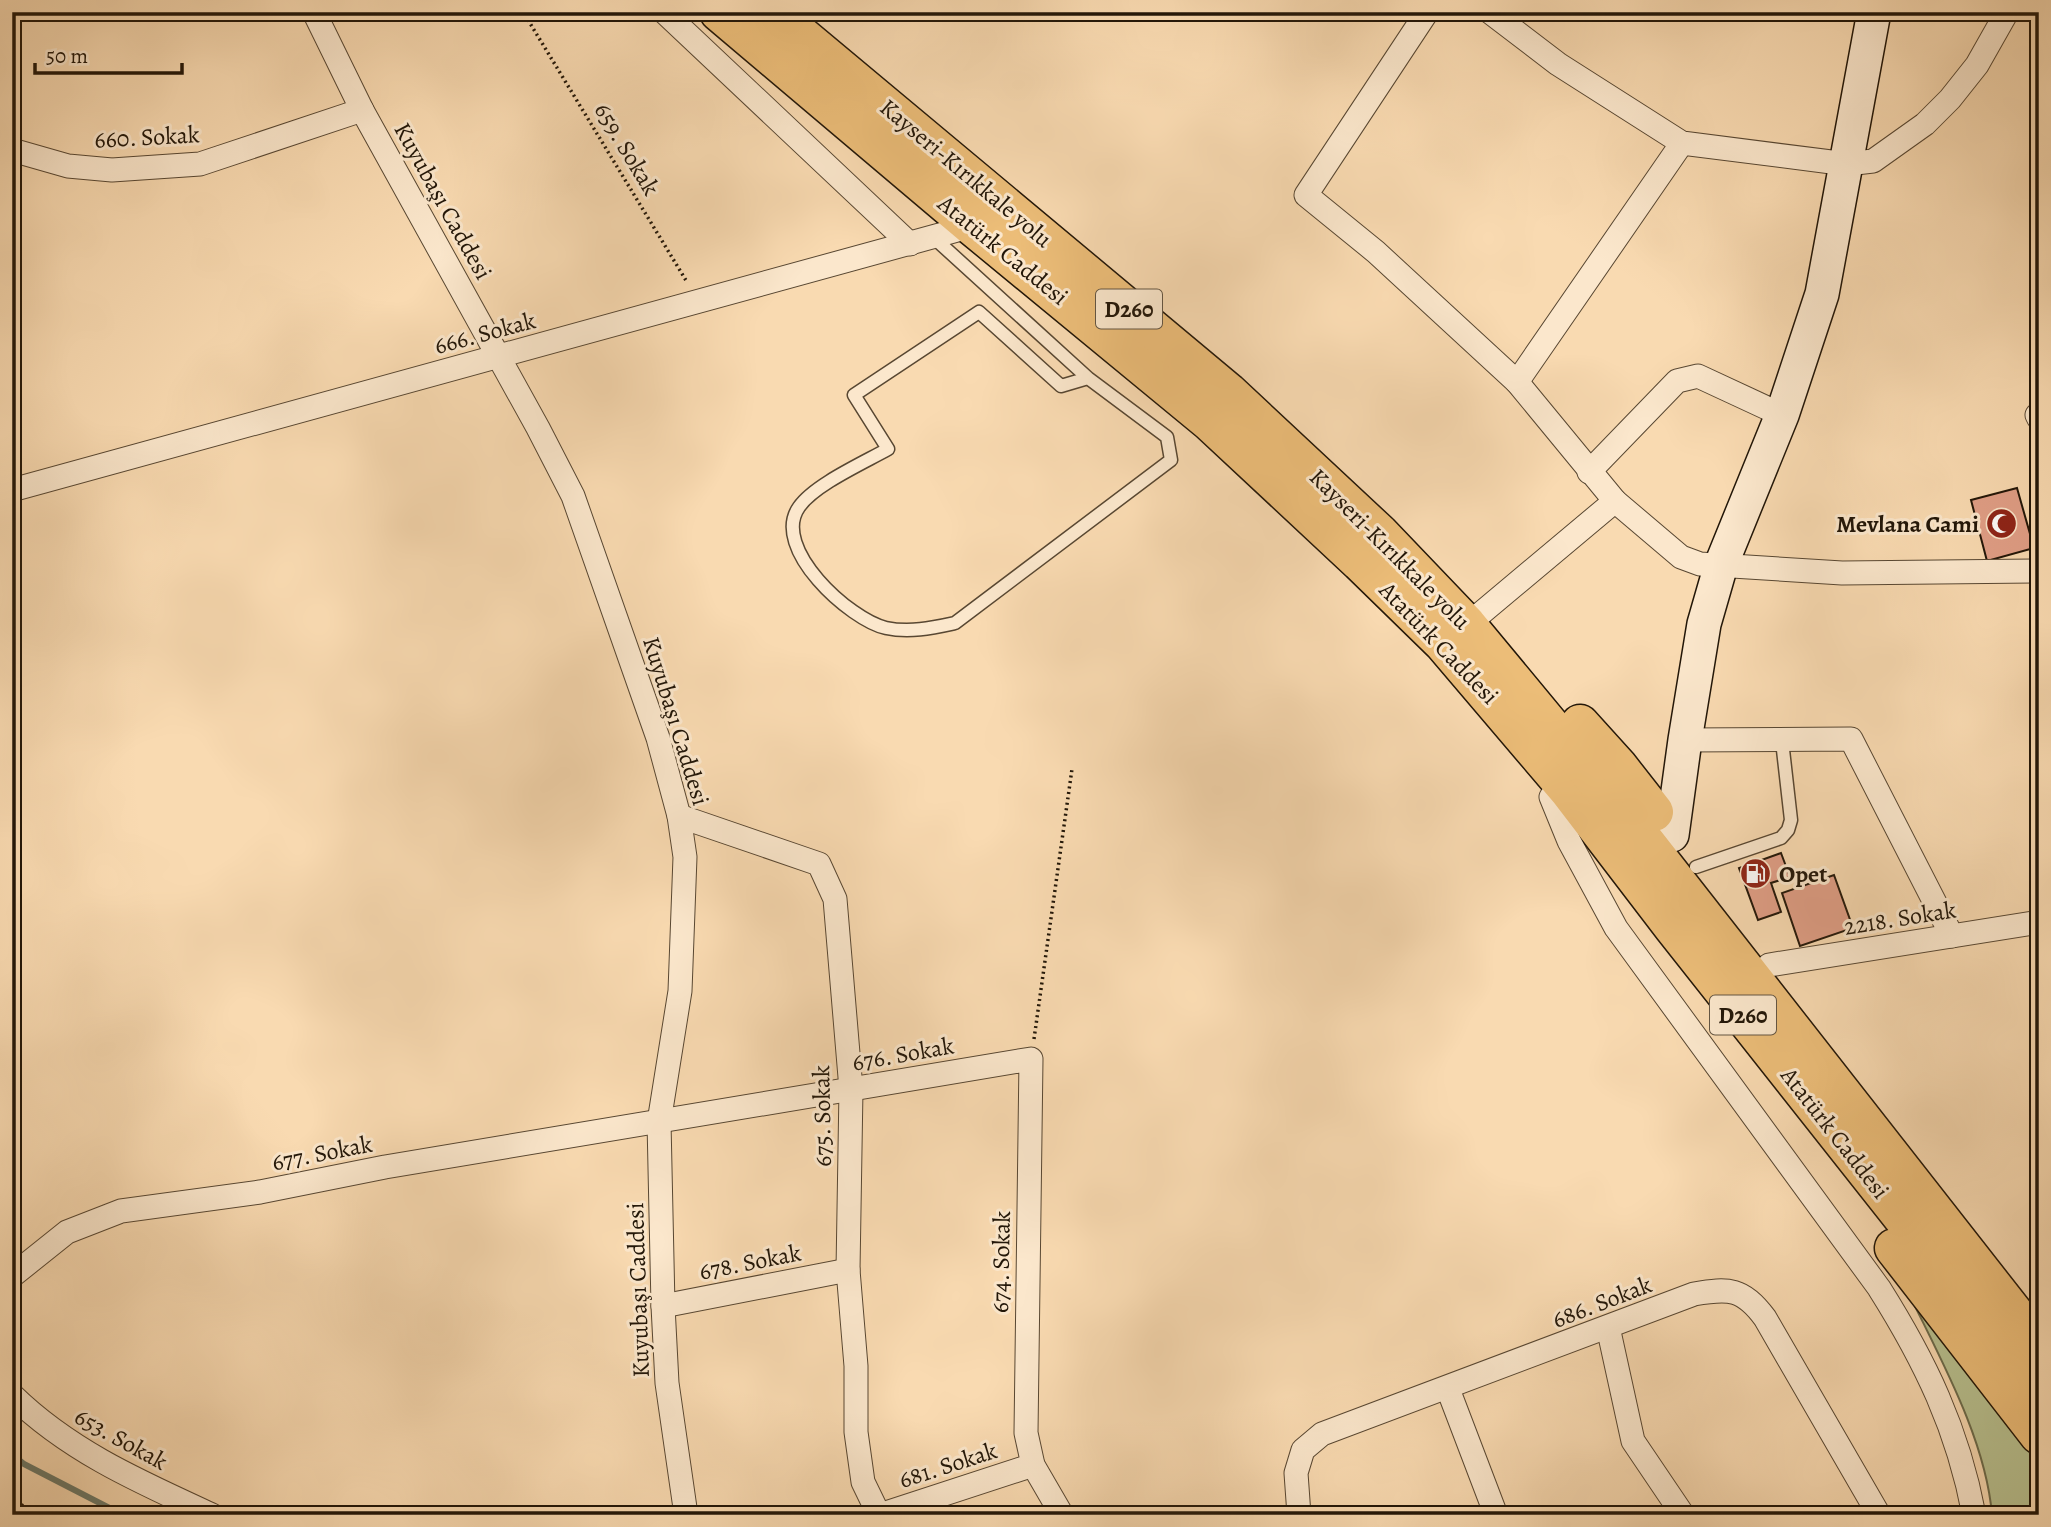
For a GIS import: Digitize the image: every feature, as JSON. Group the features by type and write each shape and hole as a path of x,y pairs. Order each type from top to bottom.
{"highway":[{"name":"Atatürk Caddesi","path":"719,12 972,226 1210,422 1360,562 1455,634 1479,683 1569,791 2039,1391"},
{"name":"Kayseri-Kırıkkale yolu","path":"773,12 1227,391 1379,533 1455,634 1621,811 2039,1345"},
{"path":"2039,1314 1618,766 1509,646 1455,634 1469,690 1984,1368 2039,1435"}],"street":[{"name":"Kuyubaşı Caddesi","path":"314,12 362,110 499,356 573,496 658,738 679,816 685,857 680,991 659,1122 667,1383 686,1515"},
{"path":"664,12 910,244"},
{"path":"1427,12 1306,195 1376,252 1517,382 1615,501 1681,557 1700,565 1842,573 2039,571"},
{"path":"1490,12 1558,64 1682,143 1847,164 1873,161 1925,124 1950,99 1977,65 2007,12"},
{"path":"1672,835 1704,624 1721,565 1782,415 1822,294 1874,12"},
{"name":"660. Sokak","path":"12,150 68,166 112,170 200,164 362,110"},
{"path":"1517,382 1682,143"},
{"name":"666. Sokak","path":"12,490 972,226"},
{"path":"1589,472 1677,381 1698,376 1782,415"},
{"path":"1455,634 1615,501"},
{"path":"1685,740 1851,739 1952,936"},
{"path":"1551,797 1569,841 1616,928 1879,1288 1908,1334 1954,1433 1967,1476 1974,1515"},
{"name":"675. Sokak","path":"679,816 819,864 835,900 851,1089 848,1270 856,1367 856,1432 863,1482 879,1515"},
{"name":"2218. Sokak","path":"1769,965 2039,922"},
{"name":"676. Sokak","path":"659,1122 1031,1059"},
{"name":"674. Sokak","path":"1031,1059 1026,1433 1034,1465 1062,1515"},
{"name":"677. Sokak","path":"12,1276 68,1232 121,1211 260,1192 385,1167 659,1122"},
{"name":"678. Sokak","path":"663,1306 848,1270"},
{"name":"686. Sokak","path":"1299,1515 1296,1473 1303,1450 1322,1434 1448,1389 1694,1294 1722,1289 1741,1293 1756,1305 1879,1515"},
{"path":"1608,1327 1633,1441 1683,1515"},
{"path":"1448,1389 1496,1515"},
{"name":"653. Sokak","path":"12,1395 32,1415 70,1444 113,1468 212,1515"},
{"name":"681. Sokak","path":"879,1515 1034,1465"}],"lane":[{"path":"933,237 1088,378 1167,437 1171,460 955,623 919,630 885,628 856,613 821,585 793,537 793,521 798,508 810,495 888,449 854,395 979,312 1061,386 1088,378"},
{"path":"1696,867 1781,838 1788,830 1791,820 1782,741"}],"path":[{"name":"659. Sokak","path":"525,15 698,302"},
{"path":"1031,1059 1072,769"},
{"path":"12,1500 38,1515"}],"green space":[{"path":"1910,1296 2039,1454 2039,1515 1992,1515 1988,1487 1972,1431 1961,1402"}],"building":[{"name":"Mevlana Cami","path":"2017,488 2034,548 1987,561 1971,500"},
{"path":"1781,853 1790,877 1771,883 1781,912 1758,920 1739,868"},
{"path":"1834,875 1853,928 1800,946 1782,893"}],"waterway":[{"path":"12,1454 24,1464 123,1515"}],"place":[{"name":"Mevlana Cami","path":"2002,524"},
{"name":"Opet","path":"1756,874"}]}
